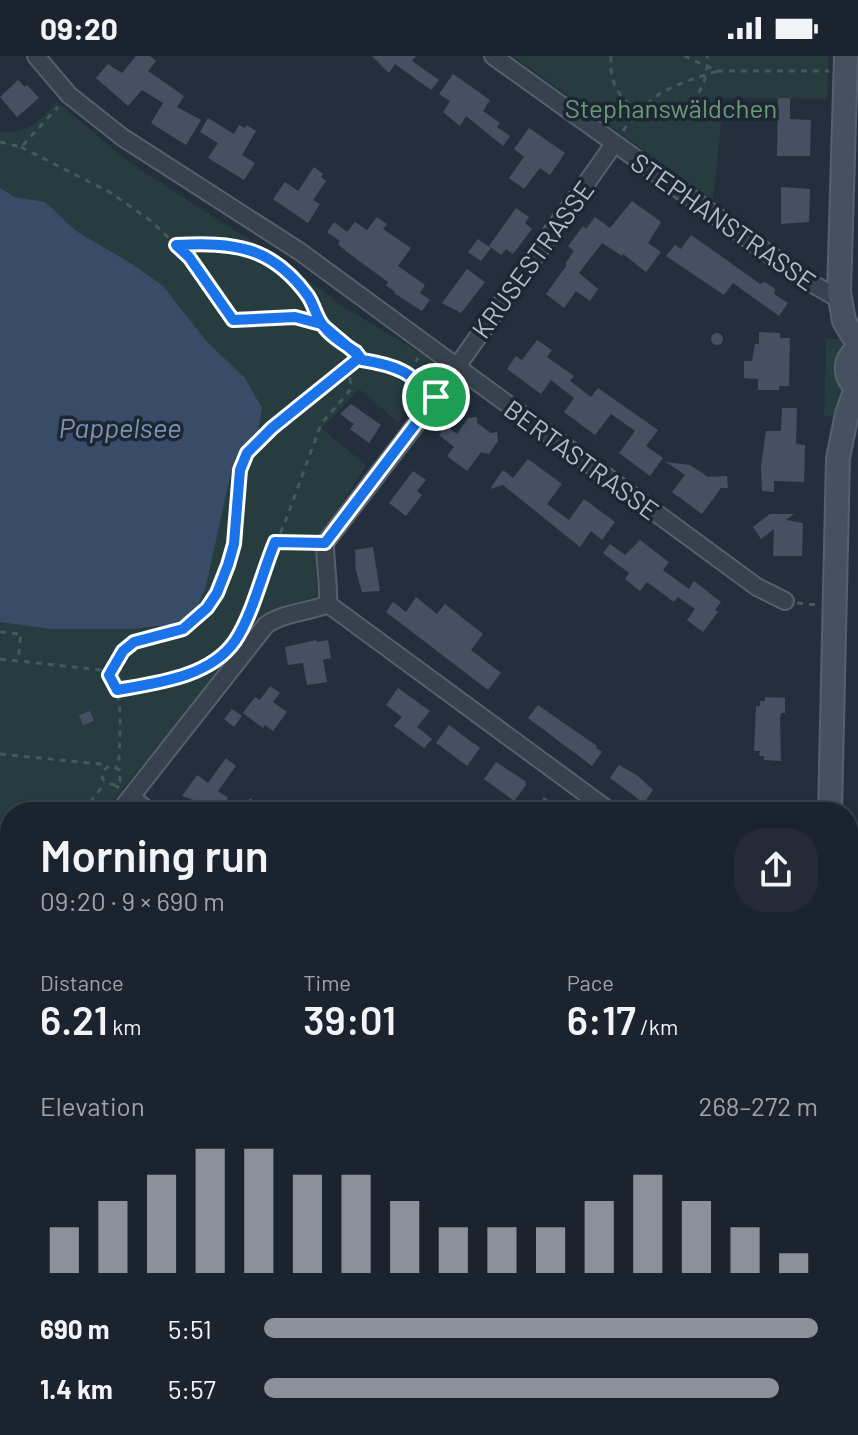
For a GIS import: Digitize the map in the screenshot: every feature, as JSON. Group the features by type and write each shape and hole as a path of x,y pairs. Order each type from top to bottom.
{"main road":[{"path":"830,802 837,477 841,440 857,394 848,378 846,365 858,346 844,321 839,299 841,63"}],"street":[{"name":"BERTASTRASSE","path":"36,56 69,95 156,162 288,244 757,587 785,601"},
{"name":"STEPHANSTRASSE","path":"493,56 811,284 839,299"},
{"name":"KRUSESTRASSE","path":"325,543 436,397 614,144"},
{"path":"325,543 328,604"},
{"path":"128,802 266,625 277,617 313,611 328,604"},
{"path":"328,604 597,802"},
{"path":"132,798 137,802"}],"path":[{"path":"611,56 611,74 626,102 641,110 662,114 683,108 699,93 706,75 707,56"},
{"path":"684,56 718,71"},
{"path":"614,144 630,120 669,88 718,71 841,63"},
{"path":"21,147 69,95"},
{"path":"0,142 21,147 128,203 189,257 233,320 295,317 321,324 360,357 409,372 436,397"},
{"path":"176,245 230,245 249,248 264,256 311,299 321,324"},
{"path":"109,675 123,651 134,642 183,629 207,608 217,593 234,544 240,470 247,453 272,428 360,357"},
{"path":"236,639 293,504 321,424 351,389 345,371"},
{"path":"275,542 325,543"},
{"path":"0,632 21,634 18,661"},
{"path":"117,690 201,669 225,653"},
{"path":"1,660 101,670 109,675 117,690 119,761 116,767"},
{"path":"0,754 116,767"},
{"path":"115,785 121,776 116,767"},
{"path":"106,768 102,778 106,783 115,785 132,798"},
{"path":"91,802 106,783"}],"green space":[{"name":"Stephanswäldchen","path":"513,56 828,56 827,99 724,98 713,200"},
{"path":"57,102 130,163 278,258 342,306 440,365 398,422 359,389 322,429 366,465 322,535 315,552 317,595 264,620 111,802 0,802 0,131 18,131 39,120"},
{"path":"826,339 842,339 843,343 844,394 837,416 824,416"}],"water":[{"name":"Pappelsee","path":"0,188 14,197 45,202 76,231 163,286 207,342 245,378 262,408 258,433 231,472 206,586 195,613 170,625 130,629 51,629 0,622"}],"building":[{"path":"136,56 150,56 156,61 148,71 184,96 177,107 201,120 186,145 151,123 163,103 142,90 128,106 96,78 108,64 122,73"},
{"path":"372,56 416,56 412,61 439,80 431,90 395,64 389,73"},
{"path":"453,74 490,100 483,111 500,123 497,127 510,136 503,146 466,116 460,126 443,112 450,101 439,94"},
{"path":"18,80 39,98 17,117 0,97"},
{"path":"778,98 790,98 790,119 811,120 810,156 777,156"},
{"path":"208,118 234,134 239,125 245,128 247,125 256,131 242,155 255,163 244,180 208,158 218,143 200,132"},
{"path":"529,128 565,153 550,175 540,168 524,189 509,178 524,157 514,149"},
{"path":"314,167 326,181 313,200 320,204 308,223 273,199 285,182 298,191"},
{"path":"781,187 810,189 809,222 781,224"},
{"path":"632,201 661,222 648,243 661,252 646,272 602,243 579,273 598,289 590,301 576,291 564,308 546,294 574,251 568,246 583,226 586,229 595,217 610,228"},
{"path":"516,208 529,217 525,223 532,229 513,254 506,249 501,255 489,246"},
{"path":"377,217 387,224 383,229 411,248 398,266 425,285 420,293 430,300 422,311 394,293 386,285 388,282 347,252 338,244 340,241 327,232 334,222 347,232 355,222 367,230"},
{"path":"691,235 760,284 765,282 775,289 774,294 788,303 779,316 733,283 724,295 666,256 675,245 681,249"},
{"path":"478,239 491,248 481,261 468,252"},
{"path":"467,269 485,282 461,313 442,303"},
{"path":"759,332 780,333 780,338 790,338 789,386 779,386 779,390 758,390 758,379 744,378 744,361 752,361 755,344 759,344"},
{"path":"717,333 723,339 717,345 711,339"},
{"path":"537,340 552,350 547,357 574,376 570,381 591,397 598,388 658,430 646,446 663,458 650,476 619,453 635,431 611,414 595,435 564,412 574,398 551,380 541,394 507,369 516,356 522,360"},
{"path":"351,404 381,425 369,443 350,429 354,424 340,414"},
{"path":"782,408 797,408 796,444 805,445 804,482 774,481 774,492 762,491 761,466 766,431 781,431"},
{"path":"477,417 477,423 491,433 497,432 498,441 489,454 481,452 467,471 447,456 454,447 439,435 446,426 457,434 468,418"},
{"path":"528,459 562,484 547,504 569,520 584,499 615,522 602,540 591,531 580,547 503,485 490,489 503,470 513,478"},
{"path":"666,462 690,465 708,477 727,476 728,488 721,488 702,514 672,492 685,475"},
{"path":"413,471 426,480 417,491 422,495 406,516 389,503"},
{"path":"770,514 794,514 786,520 803,523 802,556 773,556 774,529 761,539 753,527"},
{"path":"640,540 669,562 663,570 689,589 694,581 721,602 715,610 718,612 703,632 687,620 695,609 678,597 674,602 647,582 640,591 625,579 629,573 603,553 610,544 625,555"},
{"path":"373,547 380,591 362,592 356,571 355,550"},
{"path":"416,597 437,614 445,604 483,634 471,650 501,673 488,690 386,612 393,602 406,612"},
{"path":"328,640 331,658 323,660 327,682 307,685 303,663 288,665 285,647"},
{"path":"270,686 280,693 273,702 287,712 273,731 265,725 263,728 243,713 255,697 260,700"},
{"path":"398,688 430,711 417,727 432,739 424,748 394,726 402,717 386,705"},
{"path":"765,697 785,698 785,713 781,713 780,718 781,761 764,760 764,756 759,756 760,751 754,751 756,706 760,706 760,701 765,701"},
{"path":"538,705 597,746 602,752 592,766 528,718"},
{"path":"232,709 242,716 234,727 224,719"},
{"path":"90,711 94,721 83,725 79,715"},
{"path":"449,725 480,748 467,766 436,743"},
{"path":"226,758 236,766 218,791 228,798 225,802 195,802 182,796 197,775 208,783"},
{"path":"496,762 525,781 526,785 514,801 484,779"},
{"path":"619,765 653,790 643,802 610,778"}],"route":[{"path":"436,397 325,543 275,542 243,625 225,653 201,669 117,690 109,675 123,651 134,642 183,629 197,619 217,593 234,544 237,490 247,453 272,428 360,357 321,324 295,317 233,320 189,257 176,245 230,245 249,248 264,256 300,286 311,299 321,324 356,352 360,357 362,360 384,363 409,372 436,397"}]}
